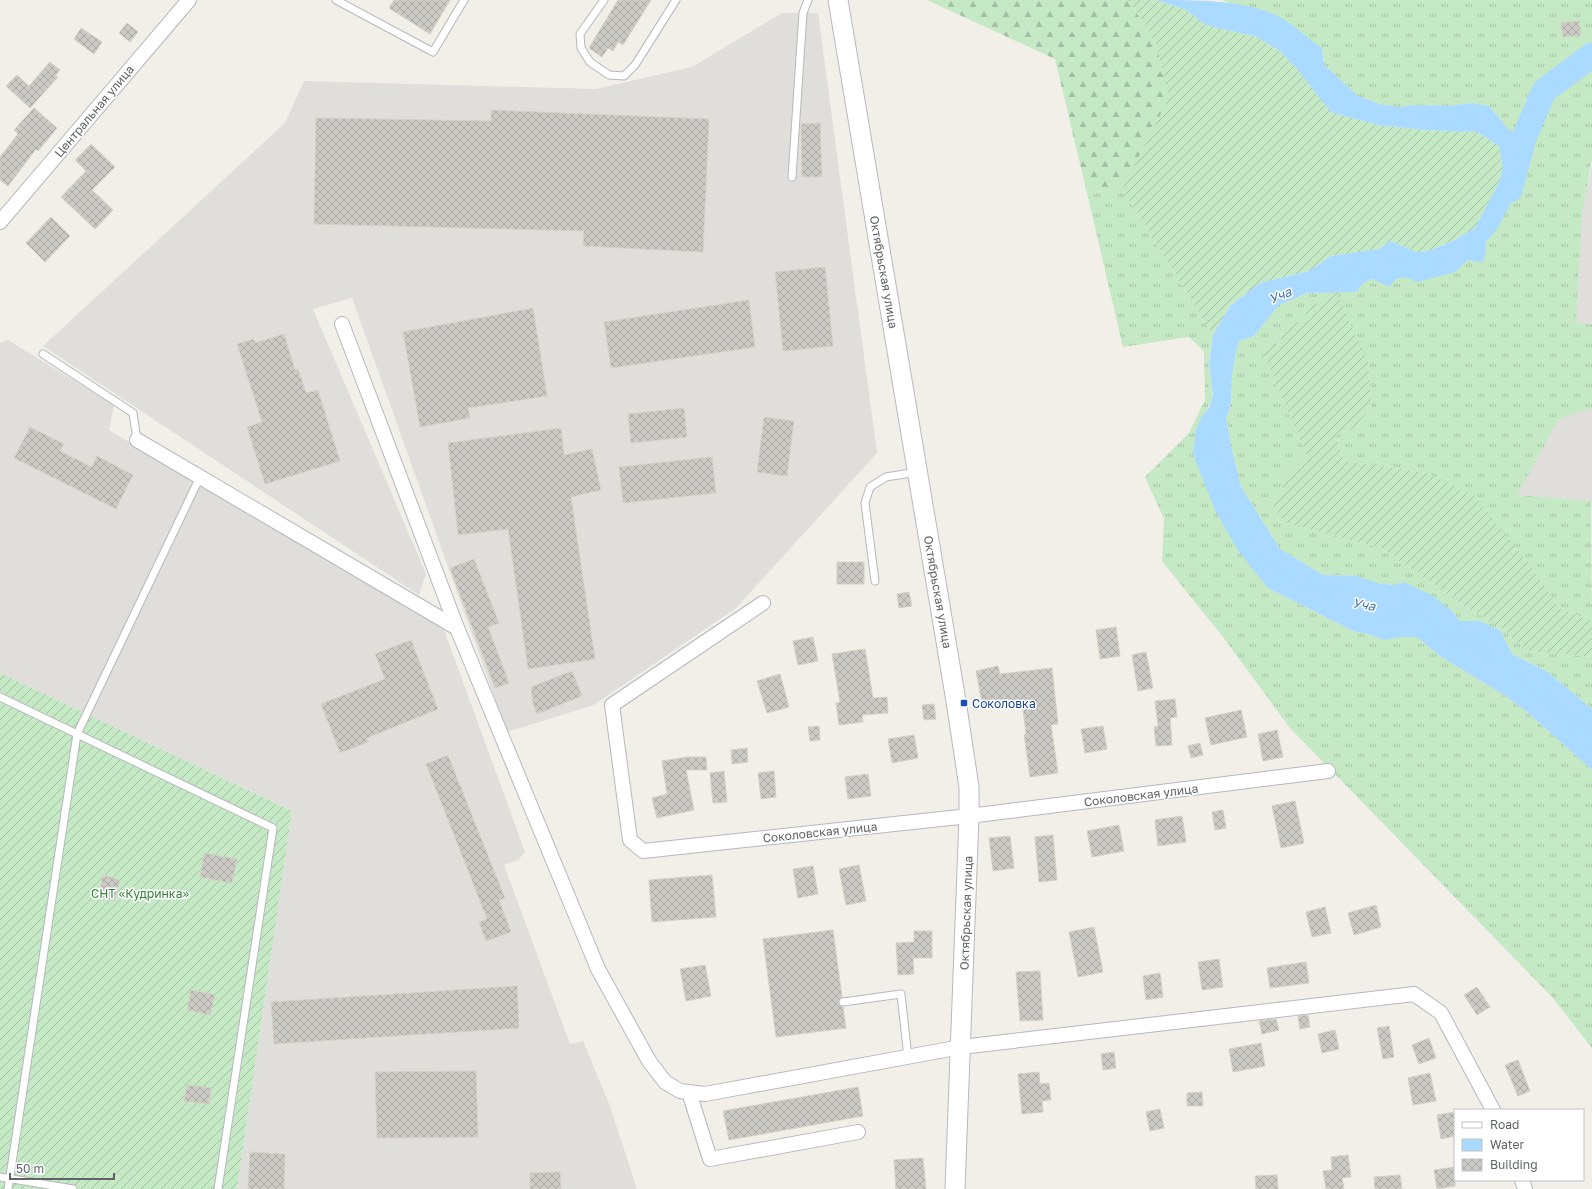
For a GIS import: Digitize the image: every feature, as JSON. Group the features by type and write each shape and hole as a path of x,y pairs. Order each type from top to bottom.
{"street":[{"name":"Центральная улица","path":"0,222 189,0"},
{"name":"Октябрьская улица","path":"838,0 918,472 969,787 955,1189"},
{"path":"342,324 457,628 598,969 649,1061 665,1082 680,1091 705,1094 961,1047 1414,994 1441,1013 1492,1109"},
{"path":"137,440 457,628"},
{"name":"Соколовская улица","path":"763,603 612,706 630,840 643,851 969,816 1328,772"},
{"path":"689,1092 710,1159 858,1132"}],"lane":[{"path":"336,0 433,52 464,0"},
{"path":"604,0 580,34 581,48 590,62 609,75 624,76 635,65 676,0"},
{"path":"792,177 803,13 808,0"},
{"path":"44,354 133,413 137,440"},
{"path":"875,581 865,503 870,487 886,477 918,472"},
{"path":"8,1189 77,734 200,477"},
{"path":"0,697 273,828 218,1189"},
{"path":"843,1002 900,994 908,1057"},
{"path":"0,1177 73,1189"}],"shaded area":[{"path":"782,13 818,13 877,453 736,608 594,705 507,732 352,298 313,309 426,574 419,595 43,346 285,123 304,81 596,89 692,67"},
{"path":"1592,165 1592,516 1591,501 1517,496"},
{"path":"8,340 114,405 109,430 443,627 525,852 518,860 504,865 570,1044 583,1041 610,1106 637,1189 237,1189 292,811 0,673 0,343"}],"green space":[{"path":"927,0 1128,0 1156,43 1170,98 1122,189 1087,193 1055,59"},
{"path":"1128,0 1157,0 1186,10 1206,25 1257,37 1280,51 1297,69 1332,112 1378,125 1425,130 1477,132 1499,146 1504,173 1475,228 1453,241 1428,251 1416,252 1390,241 1380,249 1331,256 1309,271 1260,283 1230,306 1213,335 1122,189 1169,98 1156,43"},
{"path":"1222,0 1592,0 1592,59 1547,95 1520,161 1550,96 1592,61 1592,159 1582,213 1576,322 1592,325 1592,408 1559,419 1517,495 1591,501 1592,621 1559,608 1529,564 1428,473 1345,461 1335,436 1356,427 1372,406 1368,361 1304,320 1280,329 1281,341 1262,351 1308,458 1284,477 1282,492 1270,501 1287,523 1381,548 1462,604 1502,629 1527,651 1592,657 1592,709 1548,672 1512,654 1500,630 1479,621 1460,621 1453,612 1404,582 1393,585 1376,583 1357,576 1323,575 1280,549 1241,487 1226,417 1231,403 1232,373 1239,341 1254,336 1279,305 1307,293 1326,292 1373,279 1381,282 1463,264 1468,260 1473,261 1486,250 1486,242 1496,231 1509,130 1489,106 1472,103 1451,106 1418,105 1398,107 1379,104 1358,96 1324,65 1322,48 1312,41"},
{"path":"1122,189 1213,335 1209,356 1212,397 1202,416 1268,588 1353,631 1368,634 1384,640 1401,637 1417,637 1440,656 1504,695 1527,712 1592,770 1592,1048 1553,998 1290,728 1223,637 1162,561 1164,519 1145,477 1189,433 1205,400 1204,351 1189,337 1123,347 1087,193"},
{"path":"1336,292 1368,361 1372,406 1356,427 1335,436 1345,461 1428,473 1475,497 1529,564 1559,608 1592,621 1592,657 1527,651 1502,629 1462,604 1381,548 1287,523 1278,514 1270,501 1282,492 1284,477 1308,458 1262,351 1281,341 1280,329 1304,320 1307,309"},
{"name":"СНТ «Кудринка»","path":"0,673 292,811 237,1189 0,1189"}],"water":[{"name":"Уча","path":"1157,0 1232,3 1260,9 1274,14 1322,48 1324,65 1358,96 1379,104 1398,107 1418,105 1451,106 1472,103 1489,106 1509,130 1519,135 1511,203 1496,231 1486,242 1486,250 1483,261 1468,260 1455,272 1417,282 1405,277 1396,279 1389,287 1373,279 1363,283 1356,292 1307,293 1279,305 1254,336 1239,341 1232,373 1231,403 1226,417 1241,487 1280,549 1323,575 1357,576 1377,583 1393,585 1404,582 1433,596 1453,612 1460,621 1479,621 1500,630 1512,654 1548,672 1592,709 1592,770 1527,712 1504,695 1440,656 1417,637 1401,637 1384,640 1368,634 1353,631 1268,588 1237,549 1215,510 1193,454 1196,430 1202,416 1209,408 1213,395 1209,363 1213,335 1230,306 1260,283 1309,271 1331,256 1380,249 1390,241 1416,252 1428,251 1453,241 1475,228 1504,173 1499,146 1477,132 1425,130 1378,125 1331,112 1297,69 1280,51 1257,37 1206,25 1186,10"}],"building":[{"path":"394,0 450,0 430,34 389,8"},
{"path":"618,0 651,0 623,45 618,42 613,51 608,48 602,57 589,48"},
{"path":"1579,21 1581,35 1563,37 1561,23"},
{"path":"127,23 138,32 130,42 119,33"},
{"path":"81,28 102,42 94,54 74,39"},
{"path":"50,62 60,70 55,76 58,77 30,108 6,86 17,75 29,86"},
{"path":"34,108 57,128 38,151 36,149 8,186 0,180 0,157 18,134 14,130"},
{"path":"491,110 709,119 703,252 583,246 584,231 314,224 316,118 491,121"},
{"path":"820,123 822,177 802,177 801,124"},
{"path":"91,144 115,167 92,190 113,210 95,229 61,197 86,171 75,160"},
{"path":"51,217 70,236 45,262 26,243"},
{"path":"825,267 833,346 783,351 775,272"},
{"path":"749,300 755,347 611,368 604,322"},
{"path":"533,308 547,396 468,408 470,418 420,427 403,332"},
{"path":"284,334 295,370 298,369 306,393 318,390 340,461 265,484 247,427 262,422 237,344 254,339 255,343"},
{"path":"684,408 687,437 631,443 628,414"},
{"path":"764,417 794,421 787,476 757,472"},
{"path":"30,427 64,444 60,451 92,467 97,456 133,475 116,509 14,458"},
{"path":"561,428 564,455 592,449 601,490 571,497 595,659 528,669 508,529 458,535 448,443"},
{"path":"712,457 716,493 623,503 619,467"},
{"path":"474,559 499,623 488,627 509,683 495,688 450,568"},
{"path":"837,562 864,562 864,584 837,584"},
{"path":"909,592 912,606 899,608 897,594"},
{"path":"1116,627 1120,656 1100,659 1096,630"},
{"path":"813,637 818,661 798,665 793,641"},
{"path":"411,640 438,709 367,738 368,742 340,753 321,704 385,679 375,654"},
{"path":"865,649 873,698 887,697 888,713 862,715 863,722 839,725 836,703 840,702 832,654"},
{"path":"1146,652 1153,688 1138,691 1132,655"},
{"path":"998,666 1000,674 1052,668 1058,724 1051,725 1058,773 1030,777 1024,735 1026,734 1022,700 983,708 976,671"},
{"path":"572,671 582,696 537,714 533,704 531,687"},
{"path":"780,674 789,707 767,713 757,681"},
{"path":"1175,699 1177,717 1170,718 1172,745 1156,746 1154,727 1158,726 1155,701"},
{"path":"934,704 936,719 924,720 922,705"},
{"path":"1241,710 1247,737 1211,745 1205,718"},
{"path":"819,726 820,740 810,741 808,727"},
{"path":"1103,726 1107,749 1085,753 1081,729"},
{"path":"1277,730 1283,757 1263,761 1258,734"},
{"path":"914,735 918,758 892,763 888,739"},
{"path":"1200,743 1203,755 1191,758 1188,746"},
{"path":"747,748 748,762 732,764 731,750"},
{"path":"448,755 505,898 499,900 511,932 486,941 479,922 487,919 426,764"},
{"path":"687,757 706,757 707,770 686,770 694,810 657,818 652,798 667,794 662,761"},
{"path":"724,771 727,802 713,803 710,773"},
{"path":"774,771 776,797 761,799 758,773"},
{"path":"868,774 871,796 848,799 845,777"},
{"path":"1295,801 1304,843 1281,848 1272,806"},
{"path":"1223,810 1226,828 1215,830 1212,812"},
{"path":"1182,816 1186,842 1158,846 1155,820"},
{"path":"1119,825 1124,851 1092,857 1087,831"},
{"path":"1053,835 1057,880 1039,882 1035,837"},
{"path":"1010,836 1014,868 993,871 989,838"},
{"path":"204,853 237,859 232,883 200,877"},
{"path":"859,865 866,901 846,905 839,869"},
{"path":"813,866 818,894 798,898 793,869"},
{"path":"103,875 120,880 114,901 98,897"},
{"path":"712,875 716,917 652,922 649,880"},
{"path":"1376,905 1381,927 1354,935 1348,913"},
{"path":"1325,907 1331,933 1312,937 1306,912"},
{"path":"1094,927 1103,972 1078,977 1069,932"},
{"path":"833,930 842,997 838,1002 839,1005 843,1007 846,1028 776,1037 763,939"},
{"path":"914,931 932,931 932,958 913,958 914,974 898,975 896,943 914,942"},
{"path":"1219,959 1223,987 1202,990 1198,962"},
{"path":"1306,962 1309,983 1270,988 1267,968"},
{"path":"705,965 711,996 686,1001 680,969"},
{"path":"1040,971 1043,1020 1020,1021 1016,972"},
{"path":"1160,973 1163,997 1146,1000 1143,976"},
{"path":"517,986 519,1028 274,1044 271,1002"},
{"path":"1477,987 1490,1007 1477,1015 1464,995"},
{"path":"191,990 215,995 210,1015 187,1010"},
{"path":"1308,1015 1310,1027 1300,1029 1298,1016"},
{"path":"1276,1019 1279,1030 1262,1034 1259,1021"},
{"path":"1389,1026 1394,1057 1383,1059 1377,1028"},
{"path":"1335,1030 1339,1049 1322,1053 1318,1034"},
{"path":"1429,1038 1436,1058 1419,1064 1412,1045"},
{"path":"1261,1043 1265,1066 1233,1072 1229,1049"},
{"path":"1114,1052 1116,1068 1103,1070 1101,1054"},
{"path":"1518,1060 1530,1091 1518,1096 1505,1065"},
{"path":"476,1071 478,1137 377,1138 375,1072"},
{"path":"1039,1072 1040,1084 1049,1083 1051,1100 1042,1101 1043,1112 1022,1114 1018,1074"},
{"path":"1430,1073 1436,1101 1413,1105 1408,1078"},
{"path":"187,1085 211,1088 209,1104 184,1101"},
{"path":"858,1087 863,1116 729,1140 723,1111"},
{"path":"1202,1092 1203,1106 1187,1106 1187,1093"},
{"path":"1160,1109 1164,1128 1150,1131 1146,1112"},
{"path":"1454,1112 1454,1136 1441,1139 1437,1115"},
{"path":"250,1152 285,1154 284,1189 248,1189"},
{"path":"1348,1155 1351,1177 1342,1178 1344,1189 1326,1189 1323,1171 1332,1170 1331,1157"},
{"path":"923,1158 926,1189 896,1189 894,1160"},
{"path":"1454,1167 1455,1186 1437,1189 1434,1170"},
{"path":"560,1172 561,1189 530,1189 530,1173"},
{"path":"1277,1175 1278,1189 1256,1189 1255,1176"},
{"path":"1400,1175 1402,1189 1375,1189 1374,1177"}],"waterway":[{"path":"1510,190 1524,138 1544,91 1592,55"}],"place":[{"name":"Соколовка","path":"964,703"}]}
